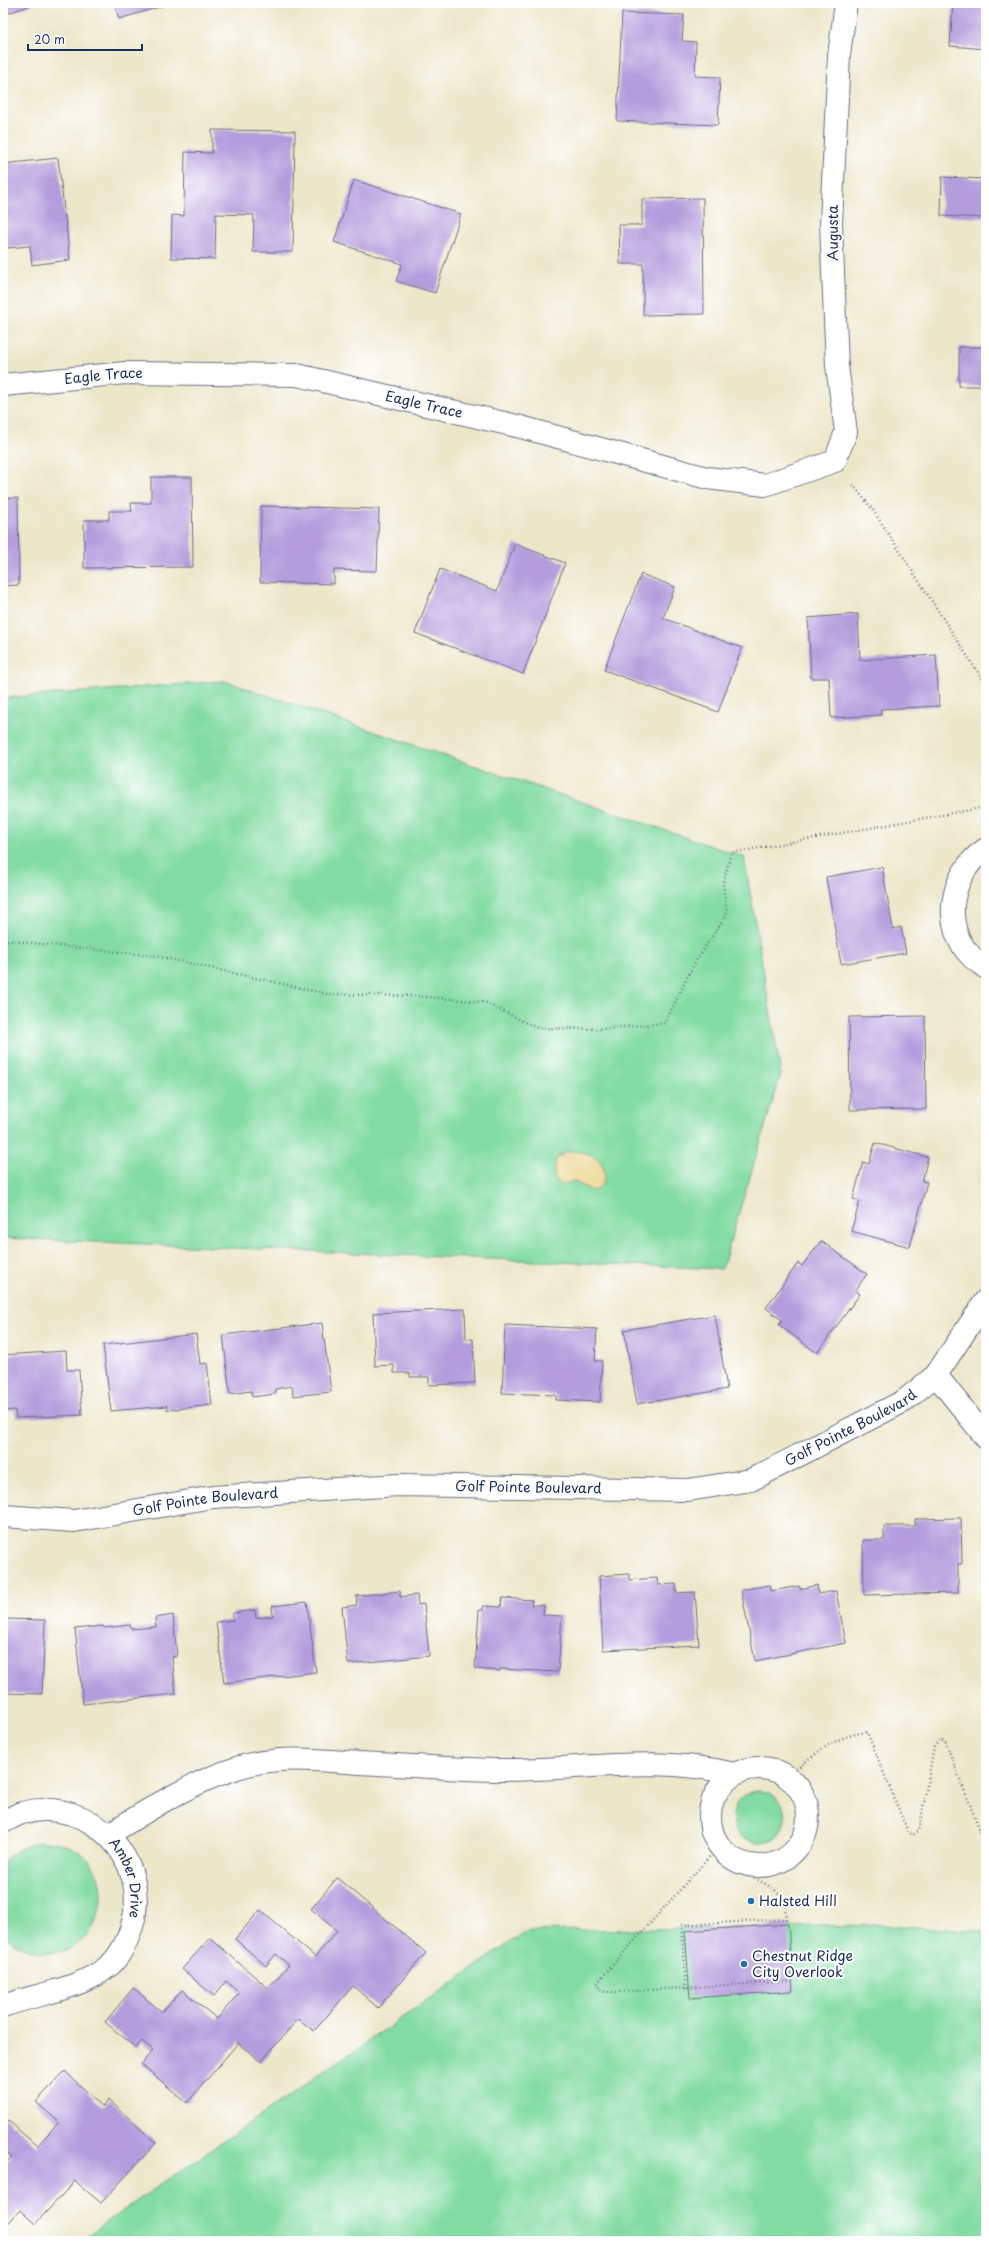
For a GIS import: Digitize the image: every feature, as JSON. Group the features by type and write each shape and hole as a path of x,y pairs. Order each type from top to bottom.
{"street":[{"name":"Augusta","path":"835,461 846,432 837,366 832,224 839,55 846,3"},
{"name":"Eagle Trace","path":"3,385 125,373 297,375 521,427 707,478 765,485 835,461"},
{"path":"986,849 977,854 962,872 954,892 952,915 958,937 970,956 986,968"},
{"name":"Golf Pointe Boulevard","path":"3,1516 74,1521 213,1497 398,1485 688,1490 751,1480 904,1401 936,1375 984,1308"},
{"path":"936,1375 986,1438"},
{"path":"108,1835 159,1802 200,1783 238,1768 287,1758 497,1770 618,1763 704,1766 734,1774"},
{"path":"758,1768 773,1770 787,1777 798,1787 805,1801 809,1815 807,1830 800,1844 790,1856 775,1864 758,1866 742,1863 727,1854 716,1841 711,1825 711,1808 722,1782 734,1774 758,1768"},
{"name":"Amber Drive","path":"3,1822 22,1813 51,1810 80,1816 105,1832 124,1854 135,1882 136,1911 128,1940 111,1964 86,1981 3,2006"}],"path":[{"path":"835,461 873,510 986,684"},
{"path":"3,940 157,956 327,994 415,996 484,1002 537,1028 601,1029 665,1023 694,964 727,914 724,884 731,853 986,807"},
{"path":"787,1777 826,1745 849,1735 867,1732 908,1832 913,1835 919,1831 934,1746 940,1739 945,1741 984,1838 986,1839"},
{"path":"722,1847 712,1854 598,1983 599,1989 605,1992 686,1989 792,1981"},
{"path":"686,1989 682,1925 786,1920 785,1904 782,1898 776,1892 747,1875 749,1864"}],"green space":[{"path":"225,681 744,857 781,1074 722,1269 3,1238 3,698"},
{"path":"754,1791 764,1791 773,1795 781,1803 785,1812 785,1822 781,1831 773,1839 764,1843 754,1843 745,1839 737,1831 733,1822 733,1812 737,1803 745,1795"},
{"path":"40,1842 58,1843 80,1852 94,1868 101,1888 100,1909 92,1928 78,1944 58,1952 33,1951 24,1948 16,1945 3,1933 3,1863 15,1852"},
{"path":"882,1925 986,1931 986,2241 79,2241 527,1931"}],"sand":[{"path":"576,1151 592,1155 601,1162 604,1176 598,1189 593,1191 573,1181 562,1185 555,1179 554,1169 557,1158 566,1152"}],"building":[{"path":"3,3 37,3 3,15"},
{"path":"114,3 173,3 119,19"},
{"path":"953,4 986,7 986,49 950,46"},
{"path":"622,13 684,15 682,41 696,42 695,76 720,77 718,125 617,121"},
{"path":"212,130 295,131 293,252 253,252 254,215 216,214 215,259 171,258 172,215 184,216 185,152 212,153"},
{"path":"58,158 70,260 32,265 30,246 7,248 5,233 3,233 3,164"},
{"path":"942,177 986,179 986,218 941,216"},
{"path":"354,180 461,214 435,293 396,281 402,264 334,242"},
{"path":"703,198 704,314 643,315 643,264 620,264 619,225 642,225 642,199"},
{"path":"959,347 986,347 986,386 959,386"},
{"path":"151,477 192,477 193,567 84,568 84,520 109,520 109,511 132,511 131,503 151,503"},
{"path":"3,498 18,498 19,585 3,586"},
{"path":"261,506 379,509 377,571 334,570 334,584 260,582"},
{"path":"515,544 565,563 523,674 415,633 440,569 497,591"},
{"path":"641,574 675,587 663,618 742,648 718,712 604,670"},
{"path":"858,614 860,660 936,655 939,706 881,709 881,715 831,718 829,678 811,678 808,618"},
{"path":"882,867 893,929 901,927 906,953 841,964 826,877"},
{"path":"925,1016 926,1109 850,1110 849,1017"},
{"path":"875,1143 928,1157 922,1181 927,1182 910,1247 851,1231 860,1201 853,1199 863,1162 869,1164"},
{"path":"821,1241 867,1274 855,1291 860,1294 817,1353 779,1325 782,1320 766,1308 798,1263 802,1266"},
{"path":"465,1309 466,1339 473,1339 475,1383 429,1385 429,1377 410,1377 410,1373 394,1373 394,1365 375,1366 373,1313"},
{"path":"715,1315 727,1389 637,1404 624,1330"},
{"path":"322,1323 331,1392 293,1396 292,1386 275,1389 275,1394 252,1397 251,1391 230,1394 223,1335"},
{"path":"505,1325 597,1329 595,1361 602,1361 600,1402 556,1400 556,1395 502,1393"},
{"path":"196,1334 200,1364 207,1363 212,1405 167,1410 167,1406 111,1411 103,1345"},
{"path":"66,1351 67,1370 79,1370 82,1415 16,1418 15,1410 3,1411 3,1355"},
{"path":"961,1518 962,1564 958,1564 958,1593 864,1595 863,1540 884,1540 884,1526 915,1526 915,1519"},
{"path":"629,1574 629,1580 657,1578 658,1585 676,1584 676,1593 695,1592 699,1645 603,1650 599,1576"},
{"path":"770,1585 771,1591 799,1586 800,1589 817,1585 818,1594 836,1591 846,1643 755,1661 741,1590"},
{"path":"400,1591 400,1597 417,1595 418,1605 424,1604 429,1656 348,1664 342,1607 357,1605 356,1596"},
{"path":"502,1598 532,1600 531,1605 544,1605 543,1615 562,1616 558,1672 475,1669 479,1610 483,1610 483,1606 501,1607"},
{"path":"307,1602 316,1672 224,1683 216,1622 233,1620 233,1613 255,1610 256,1618 273,1616 272,1606"},
{"path":"173,1615 177,1656 172,1657 176,1694 83,1704 75,1629 130,1625 131,1629 156,1627 155,1618"},
{"path":"4,1619 45,1620 42,1694 3,1693"},
{"path":"337,1878 426,1953 378,2008 353,1986 314,2031 298,2019 261,2062 238,2043 187,2103 141,2064 153,2050 142,2041 136,2048 105,2022 133,1988 162,2012 182,1990 217,2019 239,1993 226,1981 214,1996 182,1969 210,1938 268,1988 289,1965 276,1954 266,1966 235,1939 260,1910 315,1957 337,1931 311,1909"},
{"path":"788,1924 793,1991 690,1998 685,1931"},
{"path":"65,2071 103,2107 109,2100 156,2143 101,2203 75,2181 35,2224 20,2210 3,2229 3,2166 12,2157 3,2148 3,2116 37,2146 59,2122 36,2102"}],"place":[{"name":"Halsted Hill","path":"751,1901"},
{"name":"Chestnut Ridge City Overlook","path":"744,1964"}]}
